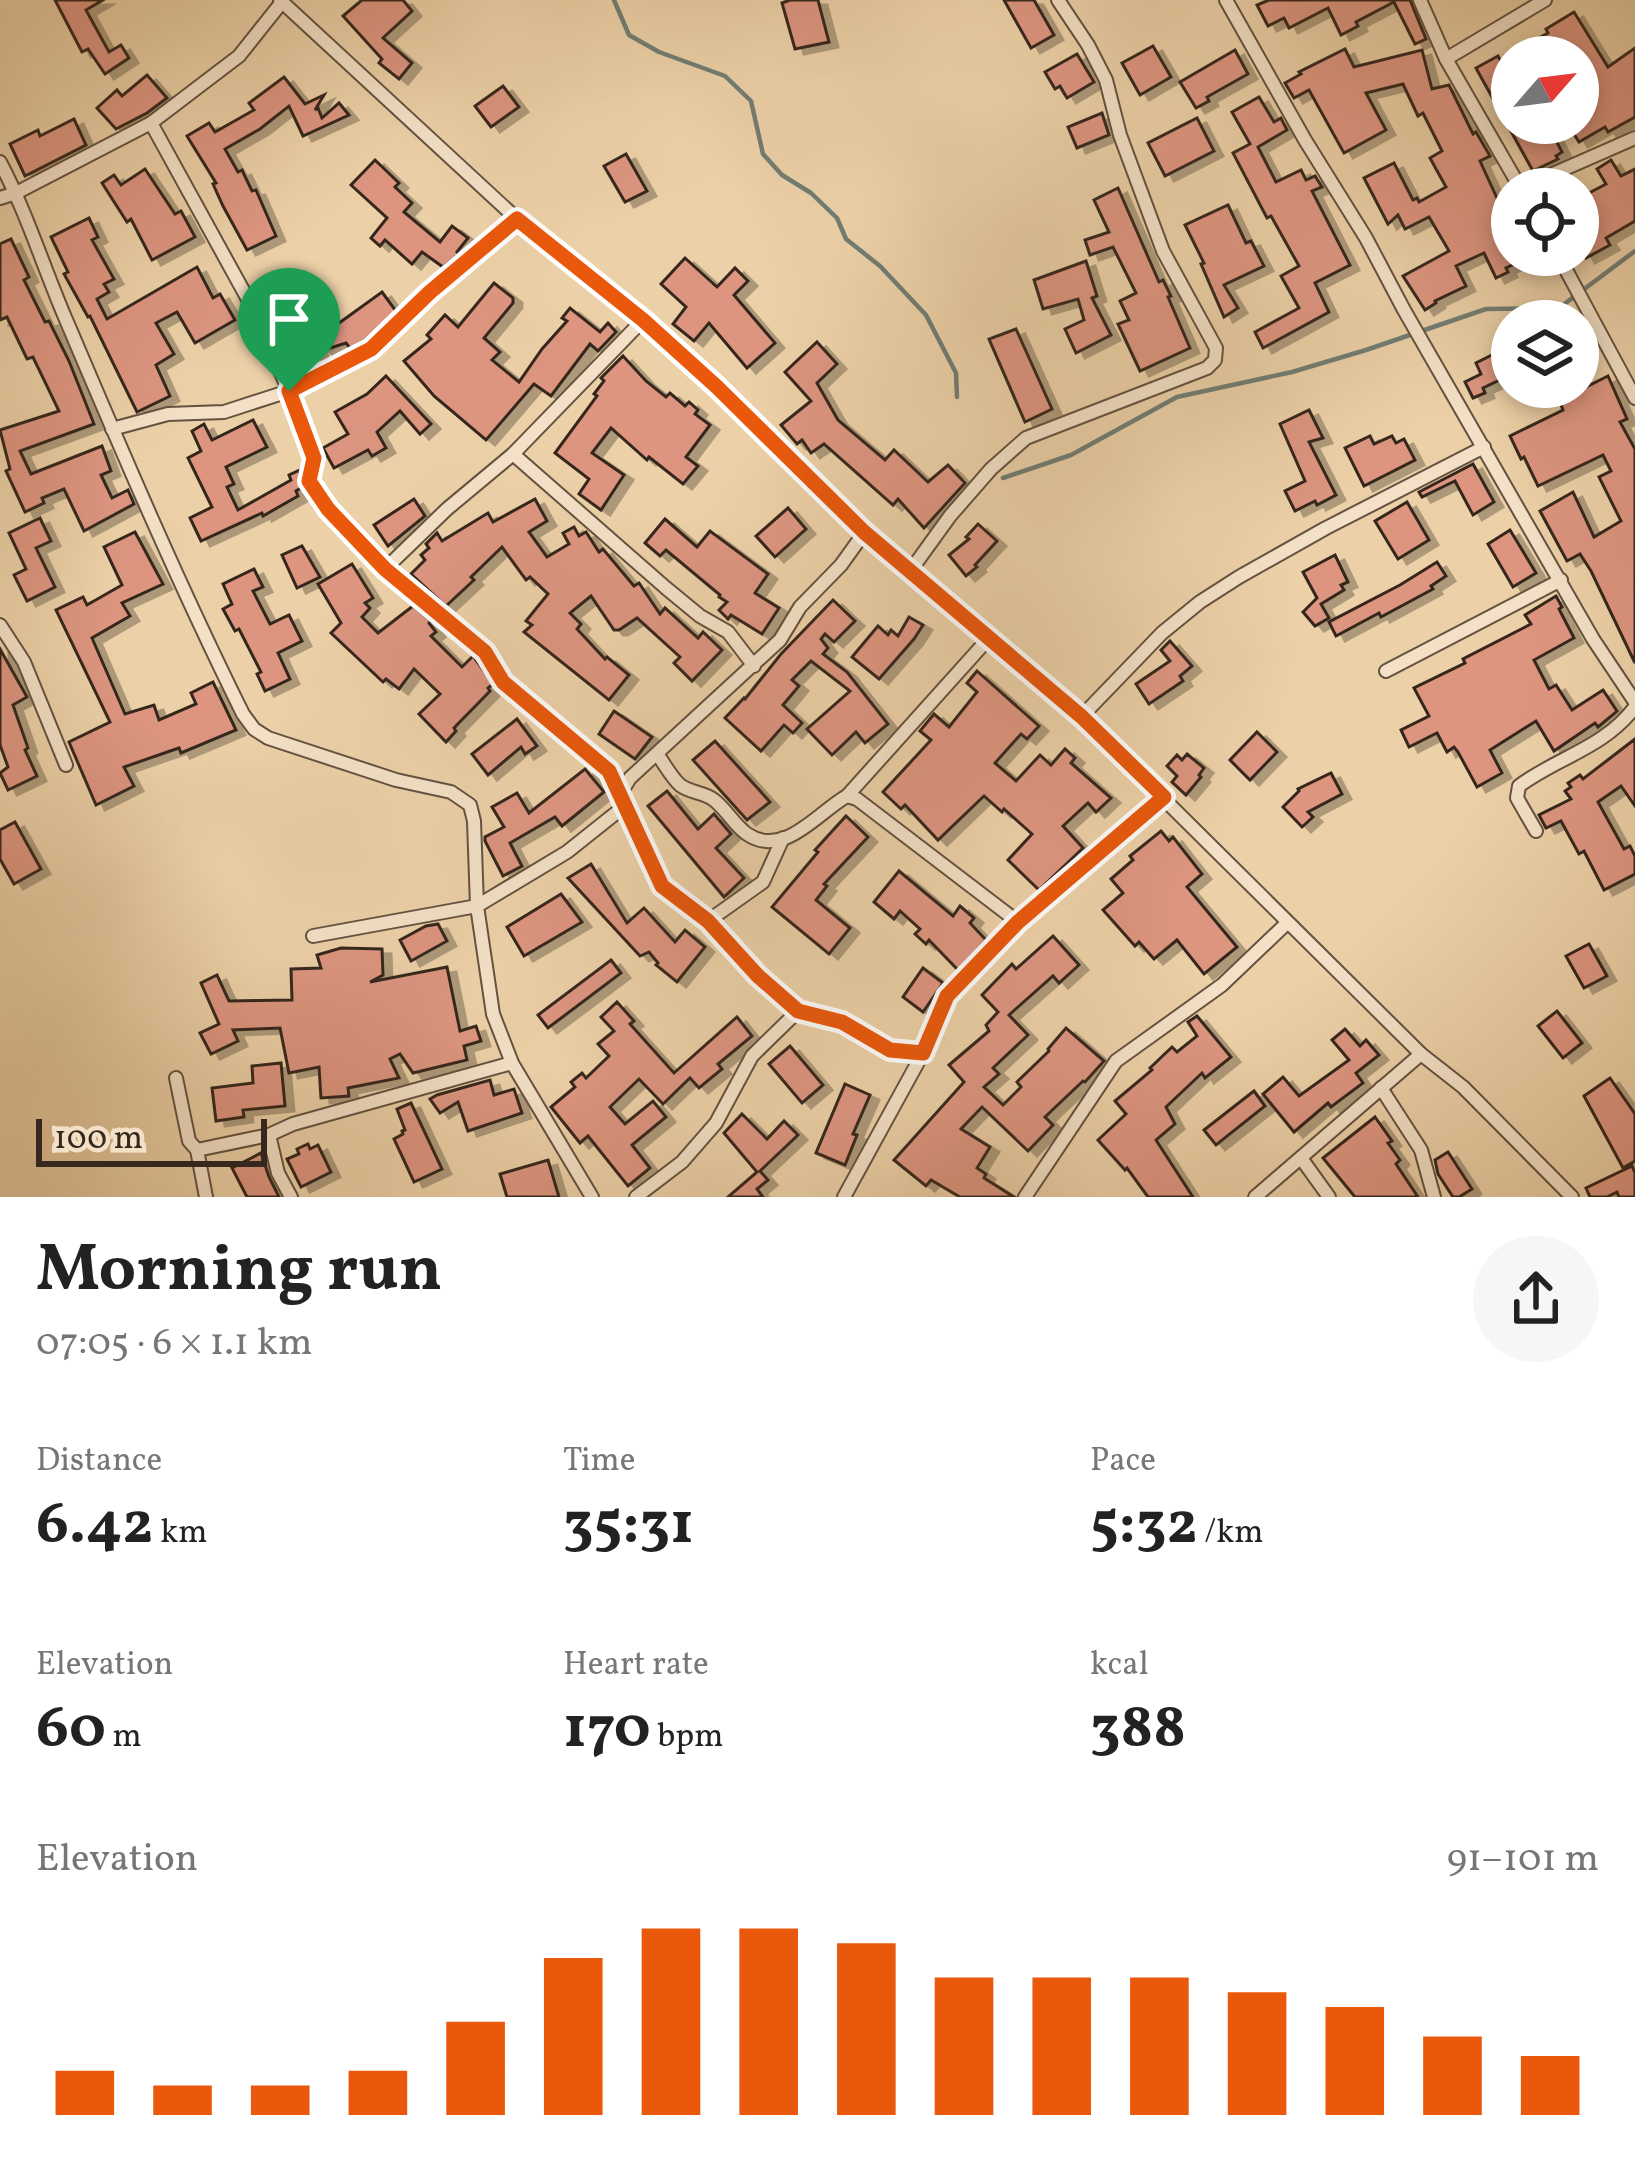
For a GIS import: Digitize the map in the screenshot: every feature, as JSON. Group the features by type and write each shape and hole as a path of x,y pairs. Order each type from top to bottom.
{"street":[{"path":"911,570 950,516 1026,439 1207,368 1215,359 1216,348 1163,251 1120,135 1106,80 1058,0"},
{"path":"1226,0 1635,705 1623,723 1584,751 1519,786 1517,798 1536,831"},
{"path":"1420,0 1446,58 1509,168"},
{"path":"1446,58 1546,0"},
{"path":"0,198 151,123 239,56 281,1 517,219 643,320 717,387 864,532 1082,717 1287,923 1572,1197"},
{"path":"151,123 250,303 314,458 309,481 328,509 385,569 485,652 503,682 609,771 630,778"},
{"path":"1568,168 1635,138"},
{"path":"0,162 168,559 243,714 268,738 396,781 451,792 470,805 477,906 493,1014 512,1064 592,1197"},
{"path":"112,429 168,414 224,412 289,391 371,349 517,219"},
{"path":"1570,276 1635,398"},
{"path":"385,569 513,454 643,320"},
{"path":"1082,717 1162,633 1200,602 1326,528 1484,447"},
{"path":"513,454 666,588 728,632 754,666"},
{"path":"313,936 477,906 567,852 623,799 630,778 780,640 800,607 841,565 864,532"},
{"path":"1386,671 1561,580"},
{"path":"0,626 24,662 66,765"},
{"path":"657,754 680,784 707,794 749,835 760,841 783,838 812,824 847,796 989,638"},
{"path":"609,771 662,886 708,921 757,975 798,1011 842,1022 890,1050 923,1053"},
{"path":"847,796 1018,922"},
{"path":"844,1197 923,1053 947,996 1018,922 1164,797"},
{"path":"708,921 763,882 783,838"},
{"path":"1025,1197 1116,1061 1222,985 1287,923"},
{"path":"636,1197 682,1162 716,1123 752,1056 798,1011"},
{"path":"1255,1197 1421,1054"},
{"path":"197,1150 269,1135 293,1124 512,1064"},
{"path":"176,1078 206,1197"},
{"path":"1381,1088 1421,1150 1434,1197"},
{"path":"269,1135 278,1173 291,1197"},
{"path":"1300,1158 1329,1197"}],"building":[{"path":"55,0 103,0 86,10 109,52 121,45 129,58 105,74 88,49 82,52"},
{"path":"362,0 403,0 412,11 383,38 412,63 399,79 379,63 382,59 343,16"},
{"path":"818,0 829,42 795,49 782,3"},
{"path":"1004,0 1034,0 1054,35 1031,48"},
{"path":"1269,0 1410,0 1426,39 1415,44 1394,2 1341,35 1328,8 1289,28 1284,18 1268,26 1257,5"},
{"path":"1574,12 1589,36 1542,36"},
{"path":"1153,46 1171,77 1140,95 1122,63"},
{"path":"1635,48 1635,117 1608,132 1605,127 1599,130 1599,52 1608,67"},
{"path":"1345,49 1354,67 1422,50 1432,89 1449,85 1473,134 1490,156 1480,161 1491,185 1491,268 1484,253 1456,266 1466,286 1425,310 1403,276 1449,251 1429,217 1405,229 1398,215 1388,224 1364,178 1394,163 1413,200 1419,202 1446,187 1430,158 1442,151 1423,113 1418,116 1403,84 1366,93 1386,130 1344,153 1309,90 1294,98 1285,83"},
{"path":"1235,50 1248,74 1196,108 1180,82"},
{"path":"1077,54 1094,82 1067,98 1045,72"},
{"path":"1491,60 1491,95 1476,68"},
{"path":"147,75 167,98 116,129 97,108 117,90 122,96"},
{"path":"284,77 305,104 324,95 315,110 322,118 339,103 349,115 303,136 289,106 225,149 252,191 256,190 276,236 247,250 216,183 187,136 209,123 215,132 254,110 249,103"},
{"path":"503,86 519,107 491,127 475,106"},
{"path":"1259,97 1274,122 1281,118 1287,130 1258,147 1276,182 1301,170 1306,180 1315,176 1322,187 1312,191 1350,265 1315,283 1329,312 1263,348 1255,332 1299,308 1281,276 1299,266 1233,153 1250,144 1232,112"},
{"path":"1102,113 1109,135 1077,148 1068,127"},
{"path":"1197,118 1214,151 1165,176 1148,143"},
{"path":"74,119 86,145 25,176 10,144"},
{"path":"1518,144 1558,144 1562,152 1558,159 1531,168"},
{"path":"626,154 647,191 625,202 604,166"},
{"path":"375,160 412,203 404,212 440,242 452,226 468,238 459,254 443,267 422,252 412,264 385,240 380,246 371,238 387,218 351,185"},
{"path":"1611,160 1621,176 1635,169 1635,221 1606,238 1610,245 1599,251 1599,188 1606,184 1599,168"},
{"path":"145,169 175,214 181,211 195,237 152,260 131,219 127,222 102,183 114,175 121,185"},
{"path":"1118,188 1159,282 1163,280 1171,296 1190,348 1140,371 1118,324 1129,320 1120,301 1136,293 1113,247 1090,255 1085,240 1109,232 1094,200"},
{"path":"1228,205 1246,243 1251,241 1264,266 1224,285 1238,308 1224,317 1185,225"},
{"path":"89,218 98,237 92,240 114,279 104,284 109,292 97,299 107,319 197,267 213,298 220,294 235,320 195,343 177,312 156,323 174,354 156,365 170,396 137,412 64,274 68,272 51,237"},
{"path":"11,239 29,277 24,280 69,361 94,424 20,451 31,474 102,446 111,471 101,475 112,498 128,490 134,504 84,531 64,489 25,512 6,471 10,469 0,430 59,411 33,357 27,359 7,317 0,320 0,244"},
{"path":"685,258 717,287 735,268 748,281 734,295 775,343 747,368 709,323 694,341 673,324 686,307 661,284"},
{"path":"1086,261 1097,296 1092,298 1111,335 1076,353 1065,329 1084,320 1078,299 1043,309 1034,280"},
{"path":"494,283 513,303 484,338 500,352 492,360 519,382 567,321 562,318 570,308 600,332 608,323 616,332 598,351 590,344 551,396 534,384 486,440 434,396 404,361 431,339 427,335 445,315 458,327"},
{"path":"382,292 396,311 365,340 350,348 346,343 324,350 316,342 319,352 288,362 279,339 326,324 328,331"},
{"path":"1016,329 1052,409 1025,422 989,339"},
{"path":"817,342 837,364 817,383 838,420 885,460 894,450 928,482 948,465 965,483 924,528 898,499 893,505 824,444 811,453 781,425 811,401 785,372"},
{"path":"623,356 666,397 670,393 685,406 689,402 698,410 695,414 710,425 686,457 698,466 683,484 611,428 592,453 624,475 601,510 579,494 589,479 555,453 597,396 601,378"},
{"path":"1491,356 1491,384 1473,398 1465,382 1481,374 1476,363"},
{"path":"386,376 431,424 420,434 400,411 377,432 386,448 372,456 368,450 334,468 323,448 348,434 335,412 367,394"},
{"path":"1608,376 1627,419 1620,422 1635,449 1635,663 1591,571 1580,554 1567,561 1540,511 1573,492 1594,537 1621,521 1599,477 1611,471 1603,455 1538,486 1510,436 1562,408 1599,408 1599,380"},
{"path":"1309,410 1323,438 1309,442 1336,495 1295,511 1285,491 1305,481 1280,424"},
{"path":"253,420 267,447 226,467 234,484 227,487 238,510 300,470 298,496 201,541 190,518 212,507 188,458 201,451 192,431 204,424 212,440"},
{"path":"1370,436 1374,444 1392,436 1396,443 1404,439 1415,460 1364,486 1345,448"},
{"path":"1473,464 1494,502 1473,515 1455,481 1422,497 1419,492"},
{"path":"414,499 425,516 388,546 374,525"},
{"path":"535,499 547,521 529,532 547,557 569,544 563,533 574,527 579,536 586,532 634,586 639,583 660,614 665,608 698,638 703,632 722,650 692,681 674,663 680,657 637,618 614,630 591,596 570,613 581,624 577,629 605,659 629,675 609,700 524,632 532,625 526,621 548,594 530,577 526,580 502,547 446,606 411,574 425,560 421,555 437,533 442,541 488,513 493,522"},
{"path":"1407,502 1429,540 1398,559 1375,521"},
{"path":"788,508 806,529 775,557 756,536"},
{"path":"40,518 51,541 36,548 55,587 27,601 14,575 26,569 9,533"},
{"path":"665,519 697,547 710,531 768,574 755,593 779,608 762,634 731,615 728,619 719,610 727,602 720,595 666,550 660,556 645,543"},
{"path":"978,524 997,541 966,576 949,555 969,539 966,537"},
{"path":"1510,530 1536,573 1513,587 1488,544"},
{"path":"135,532 163,584 122,603 130,616 92,638 125,714 154,705 159,720 196,704 191,693 213,682 236,730 181,753 179,748 124,767 134,786 96,805 69,742 110,722 56,610 83,597 87,605 122,585 104,547"},
{"path":"302,546 320,577 297,588 282,555"},
{"path":"1335,555 1348,582 1341,585 1344,590 1321,604 1329,618 1315,626 1303,612 1317,598 1303,572"},
{"path":"1437,562 1446,576 1433,589 1336,636 1329,622"},
{"path":"352,564 373,598 365,603 370,608 362,617 378,633 413,606 431,621 436,632 431,636 462,667 473,656 493,684 446,742 419,714 440,694 414,669 399,689 386,679 383,682 331,633 341,623 318,584"},
{"path":"254,569 263,587 253,591 270,624 289,615 302,641 278,653 290,679 265,691 257,674 261,672 239,629 235,631 223,609 232,604 223,584"},
{"path":"1556,596 1574,638 1534,660 1549,689 1556,685 1572,710 1603,690 1617,711 1554,751 1536,721 1490,750 1502,773 1477,787 1458,752 1454,747 1447,752 1437,733 1409,747 1401,730 1429,716 1414,688 1531,624 1525,615"},
{"path":"833,600 855,621 834,642 825,634 821,639 828,648 823,654 847,672 888,724 865,743 856,732 832,755 807,729 850,691 811,661 792,680 799,686 783,705 802,723 793,733 784,725 761,751 725,718"},
{"path":"909,617 923,625 879,679 852,657 878,626 898,636"},
{"path":"1170,641 1192,666 1180,676 1183,681 1149,704 1136,684 1170,661 1161,650"},
{"path":"0,649 27,697 13,705 37,776 8,790 0,773 8,767 0,745"},
{"path":"977,671 1039,726 1027,739 1021,734 995,763 1016,781 1040,755 1051,765 1065,749 1075,758 1071,763 1111,798 1096,812 1088,803 1063,826 1083,848 1039,890 1008,860 1032,834 984,796 938,840 905,805 901,809 883,792 931,740 920,731 934,714 949,727 977,692 967,683"},
{"path":"614,711 652,737 635,759 599,734"},
{"path":"517,719 537,746 525,754 521,747 488,775 472,754"},
{"path":"1257,732 1277,752 1250,780 1230,760"},
{"path":"1635,739 1635,806 1621,786 1598,802 1624,849 1630,846 1635,874 1604,890 1584,851 1579,854 1561,821 1546,828 1539,815 1571,799 1565,791 1571,787 1568,783 1580,775 1583,779"},
{"path":"715,741 770,802 747,820 693,760"},
{"path":"1187,754 1204,768 1186,795 1172,782 1177,776 1167,766 1177,755 1182,760"},
{"path":"585,769 604,792 562,826 555,817 510,843 522,866 503,876 485,841 504,827 492,807 517,793 529,813"},
{"path":"1331,773 1342,794 1308,812 1313,817 1302,827 1283,807 1298,789"},
{"path":"667,791 698,829 714,814 731,834 716,848 744,878 724,897 648,806"},
{"path":"846,816 868,837 824,884 816,900 850,928 829,954 772,907"},
{"path":"15,822 41,869 14,884 0,859 0,830"},
{"path":"1161,831 1169,841 1173,837 1202,874 1187,887 1237,947 1204,974 1177,940 1154,959 1139,942 1135,946 1103,910 1123,893 1111,879"},
{"path":"591,864 627,923 644,908 675,942 685,930 705,947 677,982 656,965 649,952 640,956 568,878"},
{"path":"899,871 953,916 960,906 974,918 970,923 986,940 958,970 929,940 926,944 915,934 920,929 900,911 894,919 874,902"},
{"path":"561,894 582,922 524,956 507,927"},
{"path":"438,924 447,941 411,961 400,940"},
{"path":"1053,936 1079,965 1059,983 1053,976 1009,1015 1028,1035 993,1068 999,1074 984,1087 1003,1105 1021,1087 1017,1082 1066,1028 1104,1061 1045,1117 1053,1125 1028,1151 982,1107 961,1129 990,1147 977,1168 986,1174 984,1178 1014,1197 960,1197 931,1180 926,1186 894,1160 964,1082 949,1065 989,1031 986,1025 998,1012 982,995 1012,964 1016,969"},
{"path":"1589,944 1607,976 1584,988 1566,956"},
{"path":"341,948 382,949 383,975 370,982 447,967 460,1031 476,1026 481,1041 464,1046 467,1060 413,1073 400,1054 390,1059 399,1078 348,1088 349,1096 321,1098 319,1067 289,1073 280,1028 233,1030 238,1041 211,1054 200,1033 219,1024 201,983 217,975 229,1001 292,1000 291,969 321,968 317,955"},
{"path":"611,960 621,973 548,1028 538,1015"},
{"path":"923,968 943,983 923,1012 903,997"},
{"path":"617,1002 634,1021 630,1024 674,1073 737,1017 752,1036 718,1064 722,1069 699,1088 690,1078 663,1104 639,1079 610,1107 625,1124 653,1101 666,1117 632,1145 650,1168 628,1186 588,1136 580,1143 551,1107 575,1087 571,1082 582,1073 586,1078 609,1056 598,1044 614,1031 601,1017"},
{"path":"1557,1011 1582,1043 1563,1058 1538,1026"},
{"path":"1197,1016 1231,1057 1205,1078 1202,1073 1166,1107 1175,1124 1156,1140 1193,1197 1148,1197 1098,1140 1126,1114 1115,1101 1172,1047 1177,1052 1197,1036 1188,1022"},
{"path":"1345,1029 1360,1046 1366,1040 1379,1055 1356,1073 1363,1083 1331,1107 1328,1103 1294,1132 1263,1094 1283,1077 1299,1096 1349,1060 1332,1040"},
{"path":"790,1046 823,1085 802,1103 769,1064"},
{"path":"281,1063 285,1106 243,1110 244,1117 216,1121 212,1088 253,1083 252,1066"},
{"path":"1610,1078 1635,1114 1635,1161 1623,1168 1584,1096"},
{"path":"490,1080 494,1095 514,1089 522,1113 468,1131 458,1102 440,1113 430,1099 437,1095"},
{"path":"845,1084 870,1095 845,1165 816,1153"},
{"path":"1254,1091 1265,1106 1216,1145 1204,1130"},
{"path":"411,1103 442,1169 414,1182 394,1139 405,1130 397,1109"},
{"path":"742,1114 767,1139 784,1121 798,1135 760,1171 768,1180 757,1189 763,1197 728,1197 757,1172 724,1133"},
{"path":"1375,1117 1392,1141 1388,1143 1400,1160 1396,1164 1418,1197 1355,1197 1323,1158"},
{"path":"308,1144 310,1149 318,1145 331,1172 301,1187 287,1159"},
{"path":"1448,1152 1472,1189 1459,1197 1453,1197 1438,1174 1435,1160"},
{"path":"261,1153 279,1197 247,1197 232,1168"},
{"path":"548,1160 559,1197 507,1197 500,1174"},
{"path":"1632,1166 1635,1197 1619,1197 1617,1192 1590,1197 1586,1188"}],"waterway":[{"path":"614,0 629,35 659,52 725,76 751,101 763,154 837,218 846,239 880,266 926,315 956,373 957,397"},
{"path":"1003,478 1071,455 1177,397 1292,372 1486,309 1559,308 1635,251"}],"route":[{"path":"517,219 643,320 864,532 1082,717 1164,797 1018,922 947,996 923,1053 890,1050 842,1022 798,1011 708,921 662,886 609,771 503,682 485,652 385,569 328,509 309,481 314,458 289,391 371,349 517,219"}]}
